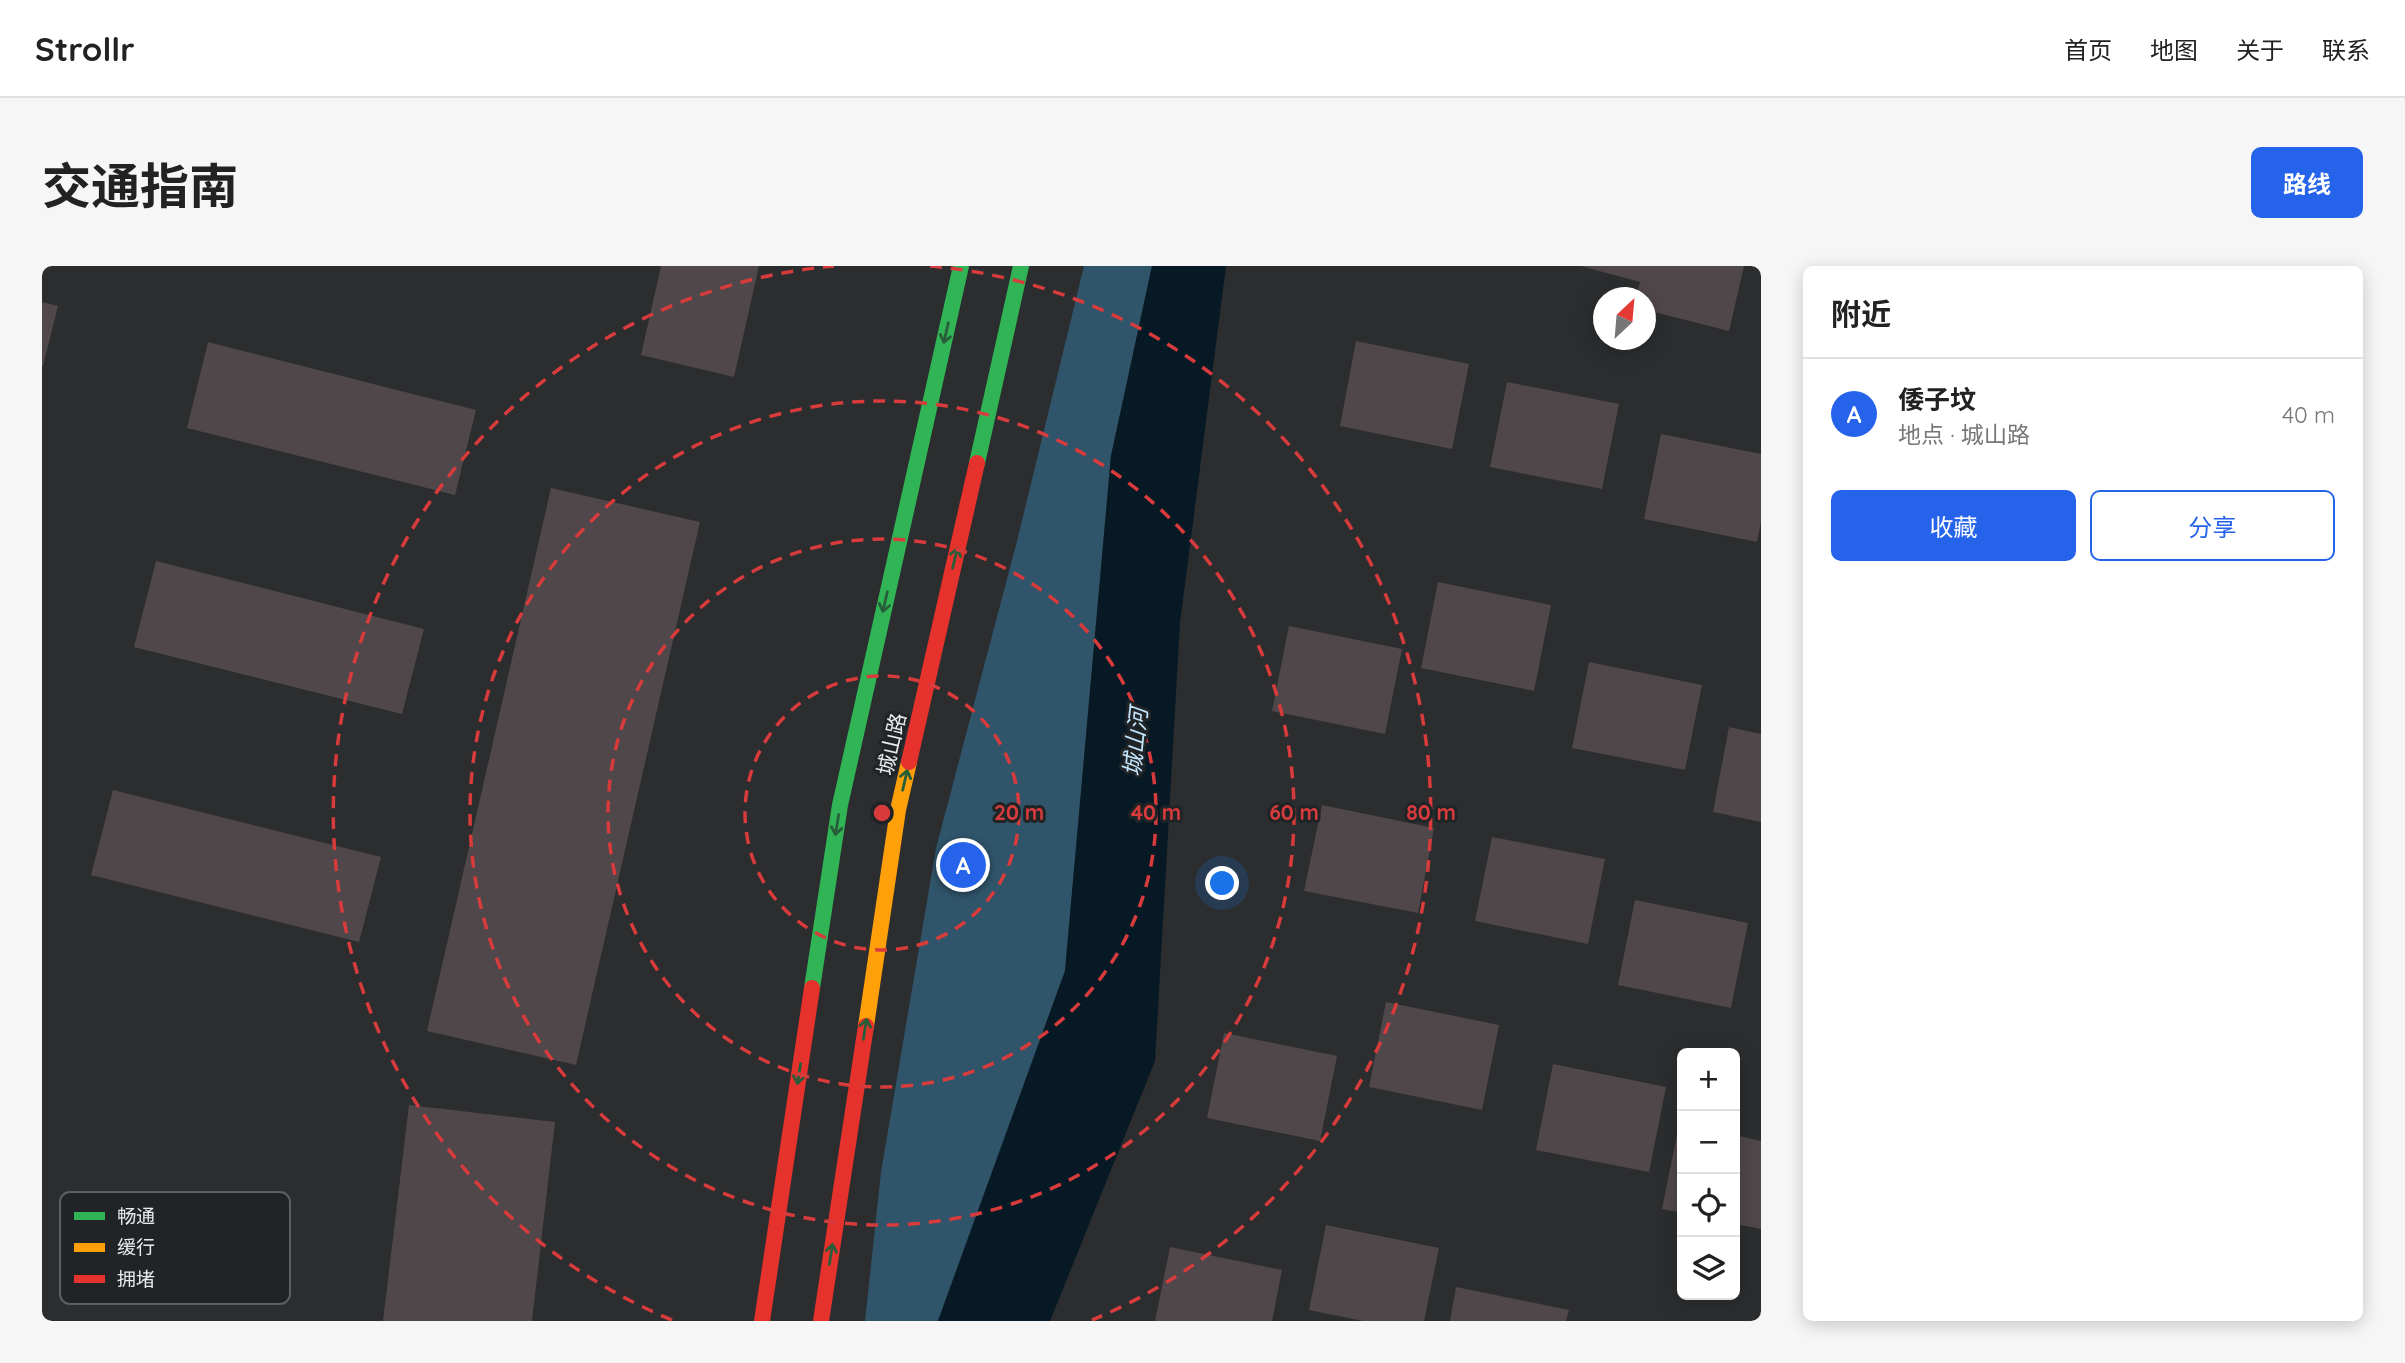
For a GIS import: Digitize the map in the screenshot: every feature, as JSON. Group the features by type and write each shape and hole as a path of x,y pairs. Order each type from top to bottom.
{"main road":[{"name":"城山路","path":"762,1321 839,805 961,266"},
{"name":"城山路","path":"821,1321 898,810 1021,266"}],"shaded area":[{"path":"1084,266 1152,266 1111,456 1065,971 938,1321 865,1321 881,1172 936,848 1017,541"}],"water":[{"name":"城山河","path":"1152,266 1226,266 1180,623 1155,1061 1050,1321 938,1321 1065,971 1111,456"}],"building":[{"path":"661,266 759,266 734,377 641,355"},
{"path":"1581,266 1744,266 1729,331 1656,313 1656,287 1639,287 1640,282"},
{"path":"42,302 58,306 43,366 42,366"},
{"path":"1356,341 1469,364 1452,449 1340,426"},
{"path":"208,342 476,410 455,495 187,428"},
{"path":"1507,382 1619,404 1602,489 1490,467"},
{"path":"1661,434 1761,454 1761,522 1757,542 1644,519"},
{"path":"551,488 700,522 576,1065 427,1031"},
{"path":"156,561 424,629 402,714 134,647"},
{"path":"1438,582 1551,605 1534,691 1421,668"},
{"path":"1289,626 1402,649 1385,734 1272,711"},
{"path":"1589,662 1702,685 1685,770 1572,748"},
{"path":"1729,727 1761,734 1761,822 1713,812"},
{"path":"113,790 381,857 359,942 91,875"},
{"path":"1322,805 1434,828 1418,913 1304,891"},
{"path":"1492,837 1605,859 1588,944 1475,921"},
{"path":"1635,900 1748,923 1731,1008 1618,985"},
{"path":"1386,1002 1499,1025 1482,1110 1369,1087"},
{"path":"1224,1033 1337,1056 1320,1141 1207,1118"},
{"path":"1553,1064 1666,1087 1649,1172 1536,1150"},
{"path":"409,1105 555,1122 532,1321 383,1321"},
{"path":"1677,1134 1677,1212 1662,1209"},
{"path":"1740,1136 1761,1141 1761,1229 1740,1225"},
{"path":"1326,1225 1439,1248 1424,1321 1363,1321 1309,1310"},
{"path":"1170,1247 1282,1270 1272,1321 1155,1321"},
{"path":"1456,1287 1569,1310 1566,1321 1450,1321"}],"traffic: fast":[{"path":"812,988 840,805 961,266"},
{"path":"977,463 1021,266"}],"traffic: slow":[{"path":"866,1026 898,810 909,762"}],"traffic: jam":[{"path":"909,762 977,463"},
{"path":"762,1321 812,988"},
{"path":"821,1321 866,1026"}],"place":[{"name":"倭子坟","path":"963,865"}]}
